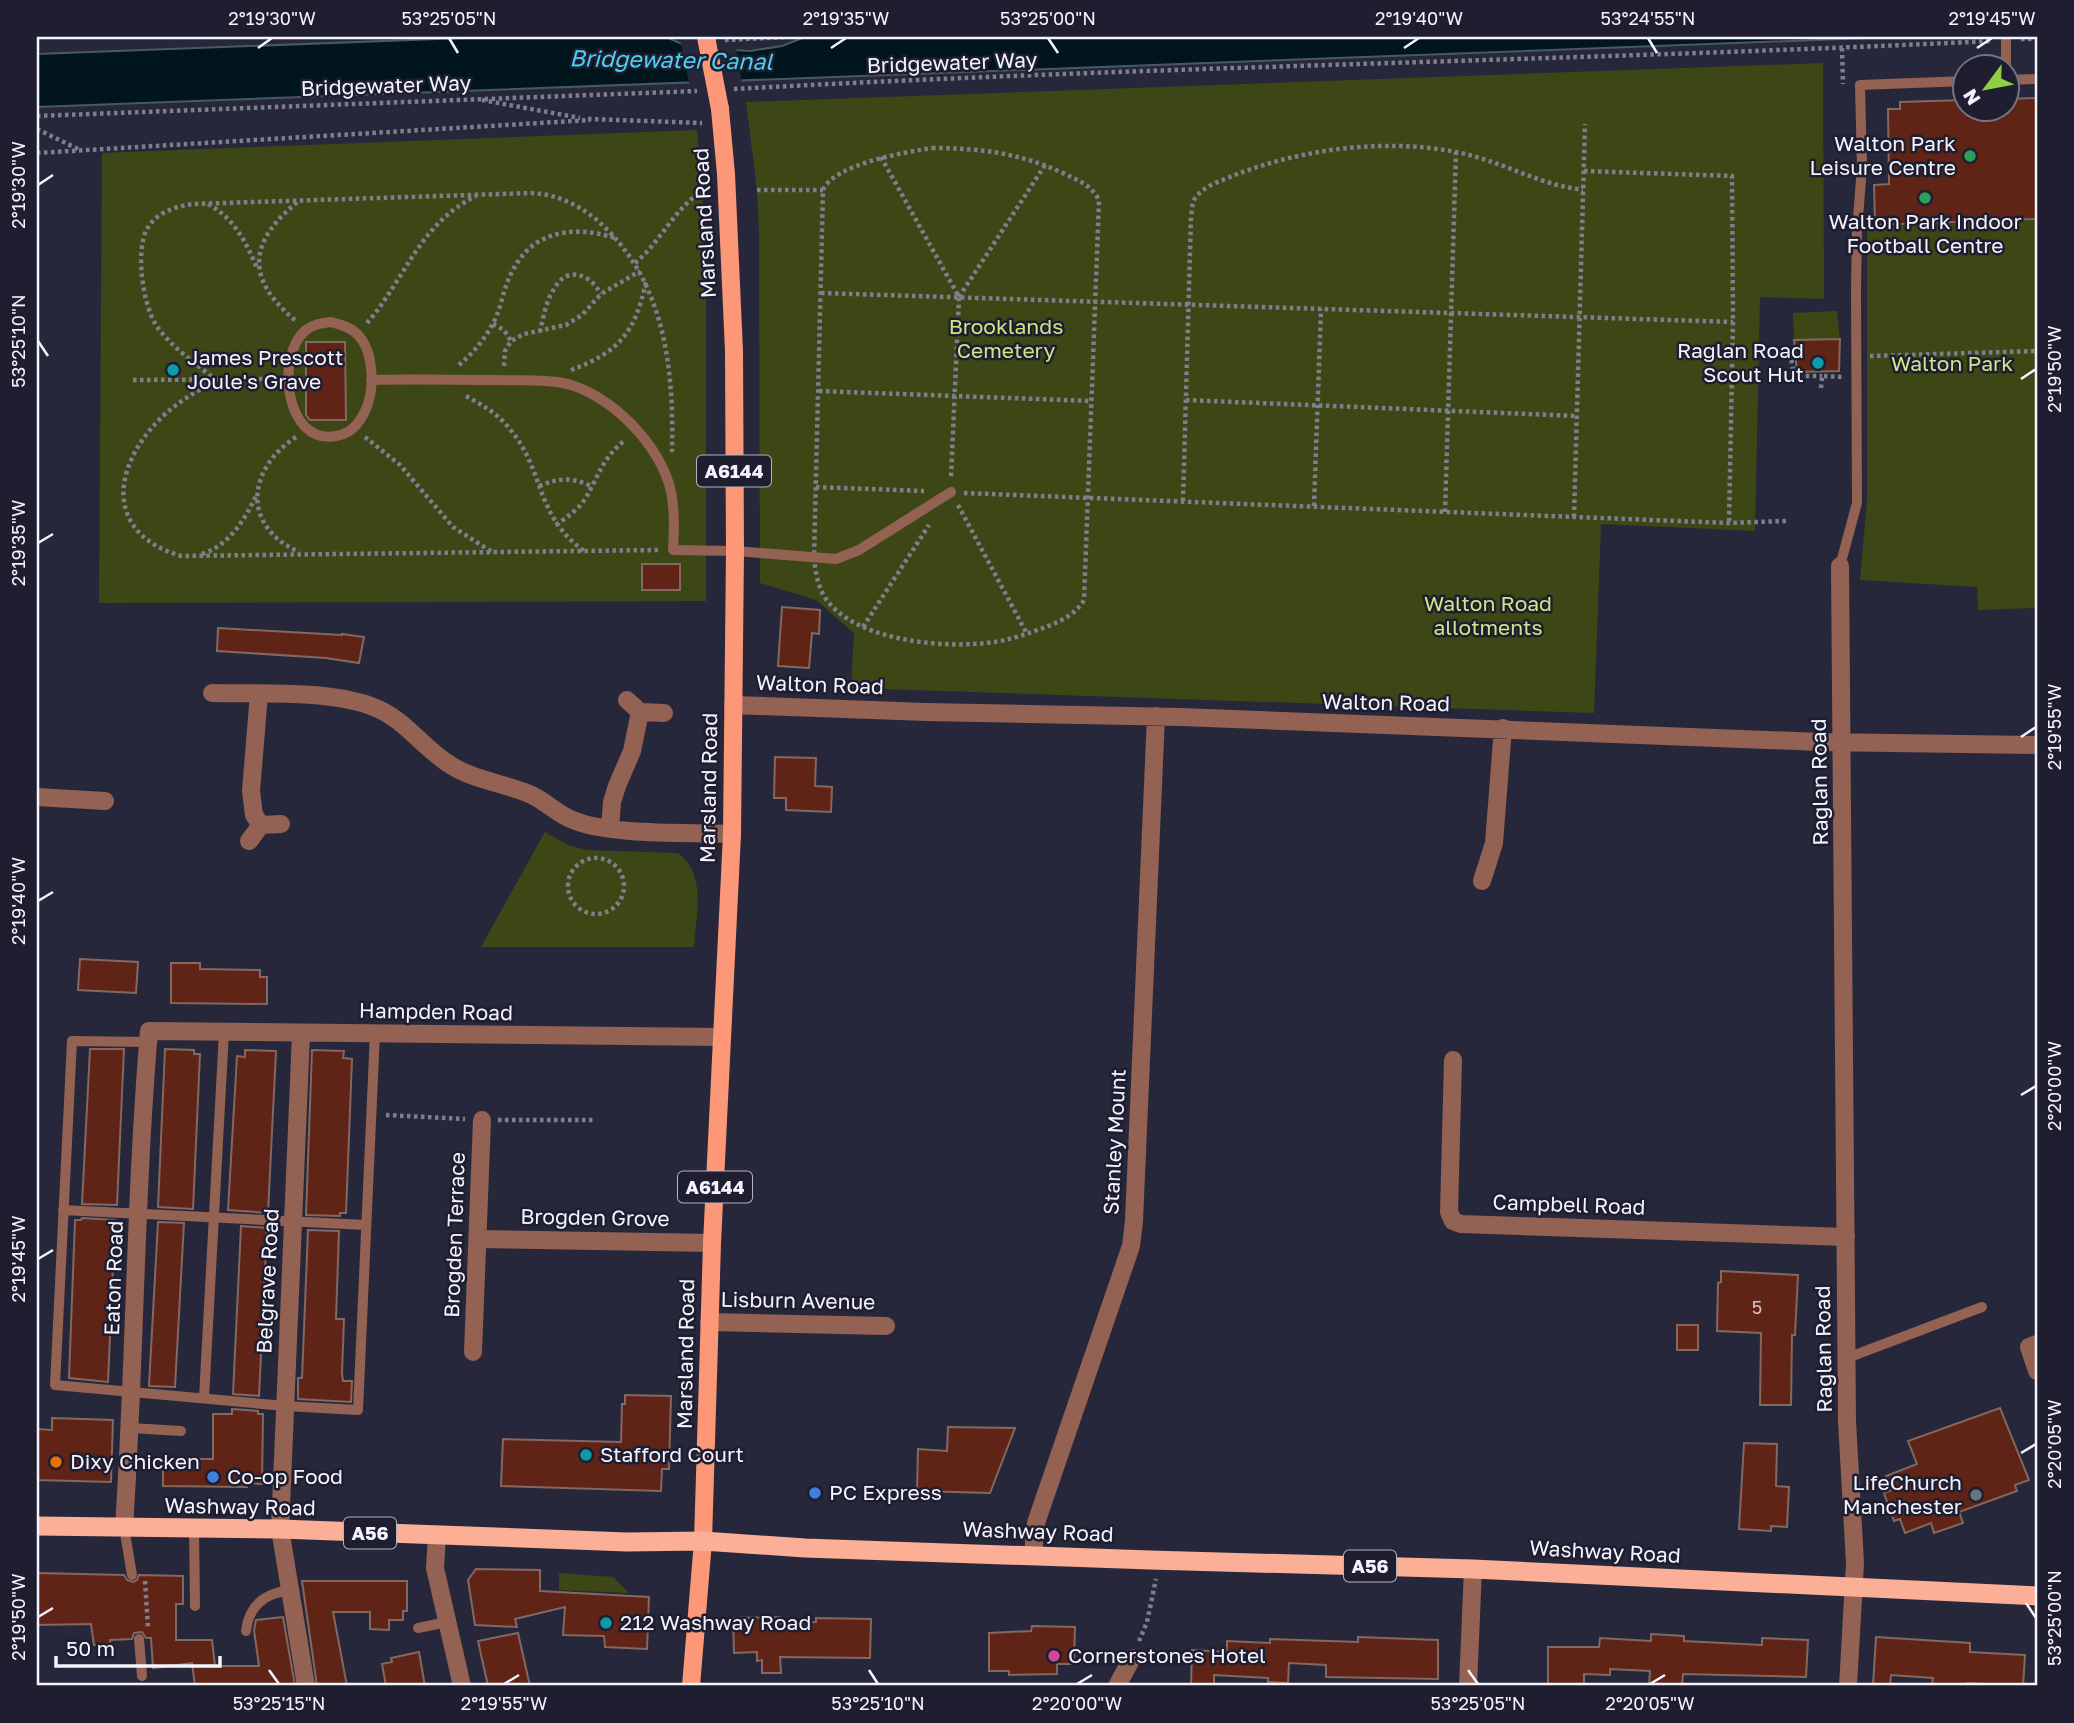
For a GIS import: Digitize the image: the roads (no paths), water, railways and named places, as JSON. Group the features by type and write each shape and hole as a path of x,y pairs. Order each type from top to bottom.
{"highway":[{"name":"Washway Road","path":"37,1525 280,1529 627,1542 703,1541 805,1548 1473,1569 2037,1596"}],"main road":[{"name":"Marsland Road","path":"703,1541 712,1242 732,834 735,551 734,351 727,186 721,116 714,69 706,39"},
{"name":"A6144","path":"691,1686 703,1541"}],"street":[{"name":"Raglan Road","path":"1840,566 1848,1438 1855,1563 1848,1686"},
{"path":"212,693 331,697 373,706 394,716 453,767 481,779 531,794 573,820 610,828 732,834"},
{"path":"259,694 251,791 254,815 261,825"},
{"name":"Walton Road","path":"733,705 1156,716 1503,728 1644,736 2037,745"},
{"path":"610,828 612,802 632,751 633,706 664,713"},
{"name":"Stanley Mount","path":"1032,1554 1036,1523 1131,1246 1135,1221 1156,716"},
{"path":"1482,881 1494,844 1503,728"},
{"path":"37,797 105,802"},
{"path":"70,818 71,799"},
{"path":"261,825 281,824"},
{"path":"250,841 261,825"},
{"name":"Hampden Road","path":"149,1036 224,1032 722,1037"},
{"name":"Belgrave Road","path":"301,1034 280,1529 306,1686"},
{"name":"Eaton Road","path":"124,1527 149,1036"},
{"name":"Campbell Road","path":"1453,1060 1449,1212 1453,1221 1461,1224 1846,1237"},
{"name":"Brogden Terrace","path":"473,1352 482,1120"},
{"name":"Brogden Grove","path":"478,1239 712,1242"},
{"name":"Lisburn Avenue","path":"709,1322 886,1326"},
{"path":"2037,1344 2029,1348 2037,1371"},
{"path":"437,1535 435,1568 462,1686"},
{"path":"1468,1686 1473,1569"},
{"path":"1117,1686 1132,1658"}],"lane":[{"name":"Raglan Road","path":"1840,566 1857,511 1857,230 1862,167 1860,85 1952,81"},
{"path":"331,322 345,326 356,333 367,354 371,380 367,408 353,429 343,435 331,437 307,430 298,420 293,407 289,379 292,352 298,338 307,329 318,324 331,322"},
{"path":"371,380 540,380 581,388 600,398 637,430 664,470 671,491 673,550 735,551 836,559 859,550 951,492"},
{"path":"204,1398 224,1032"},
{"path":"149,1036 72,1041 55,1385 358,1410 375,1033"},
{"path":"64,1210 366,1225"},
{"path":"1847,1358 1982,1307"},
{"path":"131,1428 181,1431"},
{"path":"124,1527 132,1575"},
{"path":"194,1528 195,1606"},
{"path":"246,1631 247,1617 256,1605 274,1592 290,1590"},
{"path":"418,1628 447,1622"},
{"path":"139,1639 142,1676"}],"water":[{"name":"Bridgewater Canal","path":"491,37 666,37 689,47 750,51 782,46 805,37 1896,37 37,107 37,54"}],"place":[{"name":"Walton Park Leisure Centre","path":"1970,156"},
{"name":"Walton Park Indoor Football Centre","path":"1925,198"},
{"name":"Raglan Road Scout Hut","path":"1818,363"},
{"name":"James Prescott Joule's Grave","path":"173,370"},
{"name":"Stafford Court","path":"586,1455"},
{"name":"Dixy Chicken","path":"56,1462"},
{"name":"Co-op Food","path":"213,1477"},
{"name":"PC Express","path":"815,1493"},
{"name":"LifeChurch Manchester","path":"1976,1495"},
{"name":"212 Washway Road","path":"606,1623"},
{"name":"Cornerstones Hotel","path":"1054,1656"}],"park label":[{"name":"Brooklands Cemetery","path":"1006,339"},
{"name":"Walton Park","path":"1952,364"},
{"name":"Walton Road allotments","path":"1488,616"}]}
